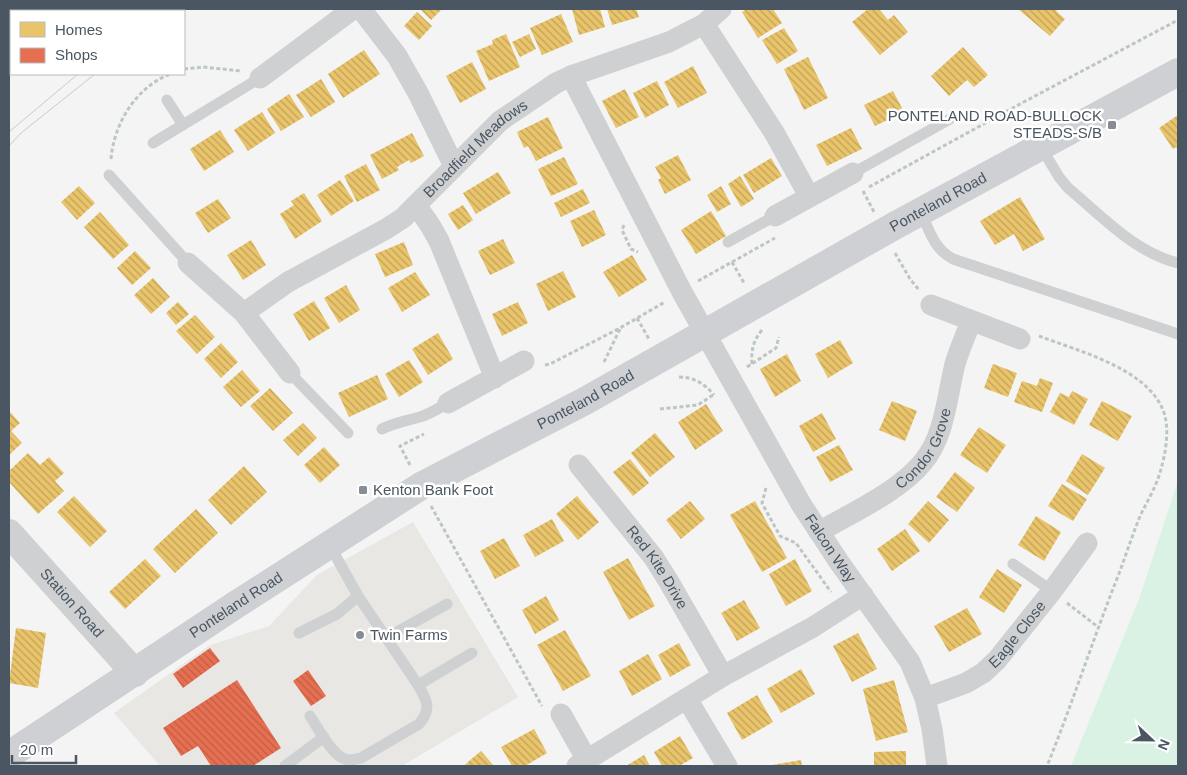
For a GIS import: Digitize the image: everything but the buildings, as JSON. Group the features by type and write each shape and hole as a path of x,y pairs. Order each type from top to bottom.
{"main road":[{"name":"Ponteland Road","path":"13,759 134,673 329,544 425,495 568,410 705,333 921,212 1178,72"}],"street":[{"path":"260,78 353,9"},
{"path":"361,9 397,56 418,93 454,166"},
{"name":"Broadfield Meadows","path":"244,313 288,282 403,218 505,117 556,83 669,42 704,24 721,9"},
{"path":"704,24 775,134 809,196"},
{"name":"Falcon Way","path":"571,76 682,292 801,504 910,662 924,698 932,729 937,766"},
{"path":"776,226 809,196 858,182"},
{"path":"416,205 439,241 495,378"},
{"path":"188,263 244,313 290,373"},
{"path":"931,305 1020,339"},
{"name":"Condor Grove","path":"819,532 898,486 924,462 939,433 956,362 971,321"},
{"path":"448,403 524,362"},
{"name":"Red Kite Drive","path":"579,465 654,558 723,676"},
{"name":"Station Road","path":"9,534 134,673"},
{"name":"Eagle Close","path":"924,698 966,684 983,673 997,660 1052,591 1087,543"},
{"path":"553,712 582,763 723,676 813,627 863,595"},
{"path":"687,699 728,766"}],"lane":[{"path":"153,143 260,78"},
{"path":"167,100 183,125"},
{"path":"858,182 950,119"},
{"path":"1042,147 1059,177 1068,188 1136,245 1153,254 1178,263"},
{"path":"109,175 188,263"},
{"path":"921,212 938,248 953,259 1178,334"},
{"path":"728,242 776,226"},
{"path":"290,373 348,433"},
{"path":"382,429 399,422 420,417 448,403"},
{"path":"310,716 337,755 344,759 352,760 361,758 419,724 426,716 427,707 425,698 418,685 358,596 329,544"},
{"path":"1013,564 1052,591"},
{"path":"299,633 337,614 358,596"},
{"path":"386,638 447,604"},
{"path":"418,685 472,653"},
{"path":"284,766 324,737"}],"path":[{"path":"858,182 1020,104 1178,20"},
{"path":"185,69 222,68 238,70 260,78"},
{"path":"109,175 116,132 123,116 139,95 168,75"},
{"path":"696,283 776,226"},
{"path":"891,244 910,279 931,305"},
{"path":"524,362 550,364 620,328 667,300"},
{"path":"1020,339 1032,334 1108,361 1119,367 1149,389 1164,411 1166,422 1161,469 1141,515 1098,627 1048,766"},
{"path":"752,364 776,348 779,337"},
{"path":"660,409 698,405 713,395"},
{"path":"432,430 400,446 425,495 553,712"},
{"path":"1052,591 1098,627"}],"shaded area":[{"name":"Twin Farms","path":"413,522 518,697 402,766 160,766 114,713 210,645 269,626 317,575"}],"green space":[{"path":"1178,481 1178,766 1071,766 1139,599"}],"tram line":[{"path":"9,132 77,75"},
{"path":"9,146 21,133 94,75"}],"place":[{"name":"PONTELAND ROAD-BULLOCK STEADS-S/B","path":"1112,125"},
{"name":"Kenton Bank Foot","path":"363,490"},
{"name":"Twin Farms","path":"360,635"}]}
